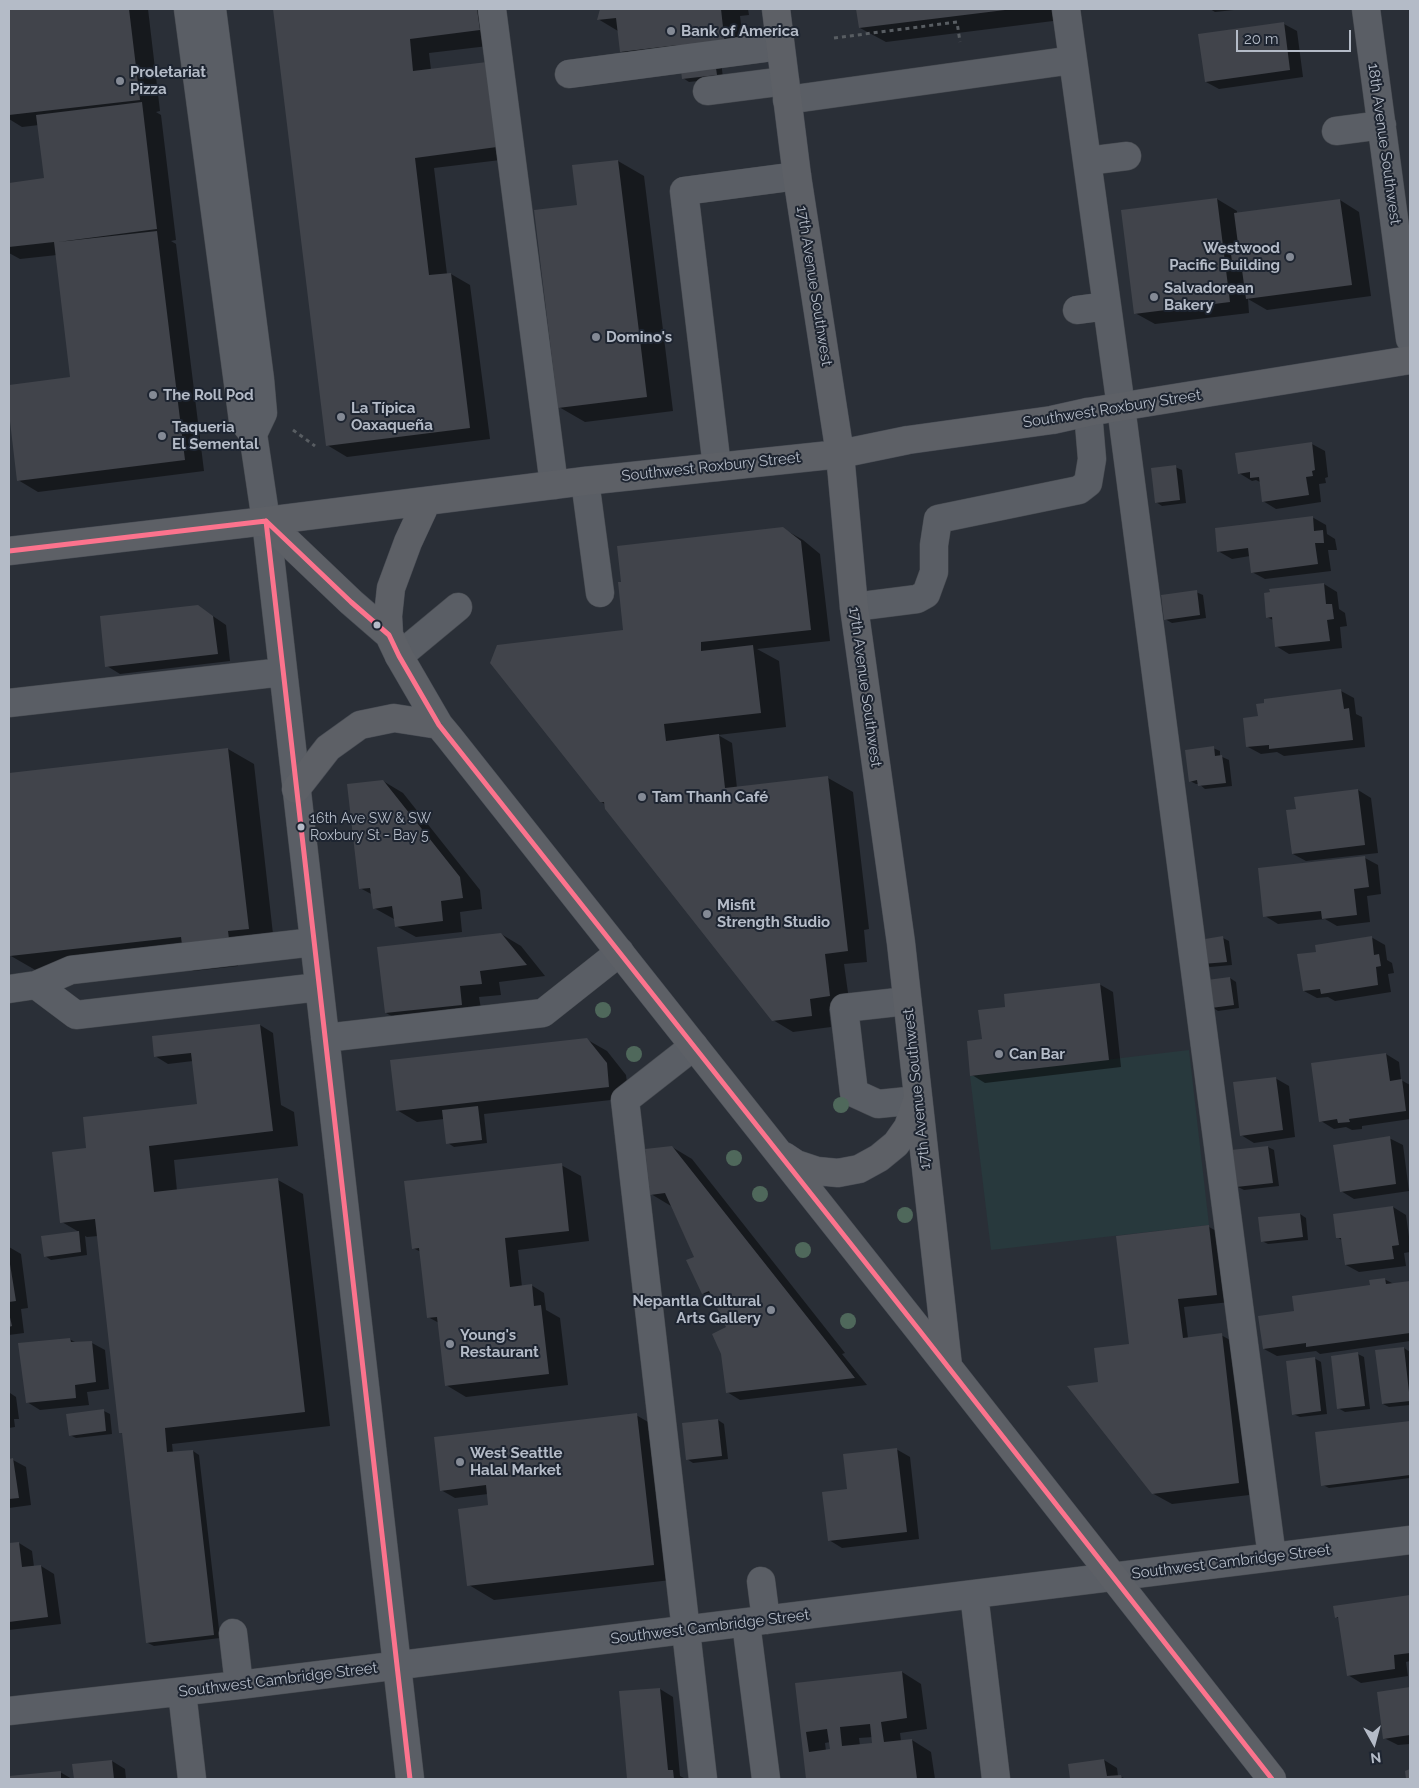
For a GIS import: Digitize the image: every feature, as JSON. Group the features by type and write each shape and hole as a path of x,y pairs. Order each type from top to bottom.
{"main road":[{"name":"17th Avenue Southwest","path":"776,9 797,176 840,454 854,607 907,1001 948,1367"},
{"name":"Southwest Roxbury Street","path":"9,551 266,521 554,484 840,454 908,440 1052,420 1121,406 1410,360"},
{"path":"394,645 388,616 391,588 408,542 427,501"},
{"path":"266,521 394,645 439,725 1272,1779"},
{"path":"296,789 328,748 360,725 394,718 439,725"},
{"path":"778,1152 796,1164 817,1171 838,1172 859,1169 880,1158 896,1144 908,1127 918,1100"}],"street":[{"path":"188,9 242,421 253,434 266,521 410,1779"},
{"path":"212,9 254,323 263,414 253,434"},
{"path":"492,9 554,484"},
{"path":"1066,9 1121,406 1272,1557"},
{"name":"18th Avenue Southwest","path":"1366,9 1382,125 1405,264 1410,339"},
{"path":"575,79 1073,60"},
{"path":"707,91 783,71"},
{"path":"1336,130 1382,125"},
{"path":"1087,160 1127,156"},
{"path":"717,467 684,191 797,176"},
{"path":"1077,310 1107,306"},
{"path":"854,607 917,599 926,594 934,572 934,545 938,519 1079,490 1088,483 1092,459 1088,412"},
{"path":"585,481 600,593"},
{"path":"394,645 458,607"},
{"path":"9,704 283,672"},
{"path":"9,989 36,985 71,970 314,942"},
{"path":"325,1038 543,1013 620,952"},
{"path":"36,985 76,1015 320,987"},
{"path":"907,1001 844,1008 854,1093 878,1104 918,1100"},
{"path":"694,1046 625,1100 703,1779"},
{"name":"Southwest Cambridge Street","path":"9,1710 239,1686 1410,1540"},
{"path":"761,1581 756,1621 766,1779"},
{"path":"974,1594 996,1779"},
{"path":"233,1633 239,1686"},
{"path":"182,1692 192,1779"}],"path":[{"path":"834,38 957,22"},
{"path":"289,427 315,446"}],"shaded area":[{"path":"1189,1050 1209,1225 991,1250 970,1076"}],"building":[{"path":"9,9 129,9 140,100 9,115"},
{"path":"273,9 477,9 480,30 410,39 413,71 487,62 497,147 415,158 429,275 451,273 470,428 326,446"},
{"name":"Bank of America","path":"600,9 721,9 725,45 713,47 717,75 682,79 678,45 620,52 616,18 597,20"},
{"path":"856,9 1005,9 1005,10 859,28"},
{"path":"1284,22 1290,70 1205,82 1198,34"},
{"path":"142,102 157,229 58,242 157,231 185,460 17,481 9,413 9,385 70,377 54,242 9,247 9,183 44,178 36,115"},
{"path":"618,160 647,397 558,408 534,210 577,205 572,165"},
{"path":"1217,198 1230,302 1134,314 1121,210"},
{"name":"Westwood Pacific Building","path":"1340,199 1352,285 1246,299 1242,270 1233,271 1230,245 1238,244 1234,213"},
{"path":"1312,442 1315,470 1312,471 1313,476 1306,477 1309,495 1262,502 1259,477 1250,478 1250,472 1238,474 1235,453"},
{"path":"1176,465 1180,500 1155,503 1151,468"},
{"path":"1313,516 1314,531 1323,530 1324,543 1315,543 1318,564 1251,573 1248,548 1217,552 1215,528"},
{"path":"783,527 801,541 811,630 701,642 701,651 753,645 761,713 664,724 666,741 719,734 725,788 828,776 848,951 825,954 830,996 810,999 812,1016 772,1021 605,809 604,802 600,802 490,663 497,645 623,630 618,582 621,582 617,546"},
{"path":"1324,583 1326,604 1332,604 1334,619 1327,620 1330,641 1275,647 1272,617 1266,618 1264,593 1270,592 1269,589"},
{"path":"1197,590 1200,615 1164,620 1161,595"},
{"path":"198,605 213,616 218,654 105,667 100,616"},
{"path":"1341,689 1344,709 1349,708 1353,740 1269,749 1269,745 1246,747 1243,718 1258,716 1256,704 1264,703 1264,699"},
{"path":"1214,746 1215,756 1222,755 1226,783 1198,786 1197,780 1189,782 1185,750"},
{"path":"228,748 249,929 228,931 232,963 185,968 181,937 10,956 9,773"},
{"path":"383,780 460,877 463,898 441,901 443,921 395,927 392,906 373,909 370,888 359,889 347,784"},
{"path":"1358,789 1365,845 1292,854 1286,810 1296,809 1294,797"},
{"path":"1365,856 1369,887 1354,889 1357,915 1322,919 1321,911 1263,917 1258,868"},
{"path":"501,933 527,965 480,971 482,984 460,986 462,1005 385,1013 377,947"},
{"path":"1223,936 1227,962 1202,964 1199,940"},
{"path":"1372,936 1374,955 1379,954 1381,966 1376,967 1378,985 1321,994 1320,989 1303,991 1297,954 1316,952 1315,945"},
{"path":"1230,977 1234,1005 1211,1008 1207,980"},
{"path":"1100,983 1109,1060 970,1076 967,1041 982,1039 978,1010 1005,1007 1004,994"},
{"path":"260,1024 273,1131 149,1146 154,1192 278,1178 305,1412 165,1428 167,1452 193,1450 214,1635 146,1643 122,1433 119,1433 95,1219 60,1223 52,1152 86,1148 83,1117 197,1104 191,1053 154,1057 152,1036"},
{"path":"587,1038 607,1063 609,1087 396,1111 390,1060"},
{"path":"1386,1053 1390,1081 1402,1079 1406,1111 1349,1119 1350,1122 1338,1123 1337,1119 1319,1122 1311,1063"},
{"path":"1276,1077 1283,1130 1240,1136 1233,1082"},
{"path":"478,1106 482,1140 446,1144 442,1110"},
{"path":"1390,1136 1396,1184 1340,1192 1333,1145"},
{"path":"672,1146 855,1378 726,1393 721,1354 712,1334 726,1327 709,1291 702,1294 686,1260 694,1257 665,1193 650,1195 645,1149"},
{"path":"1268,1146 1273,1183 1236,1187 1231,1150"},
{"path":"562,1163 569,1231 505,1238 510,1287 532,1284 534,1306 541,1305 549,1374 445,1386 437,1317 427,1318 419,1248 412,1249 404,1181"},
{"path":"1393,1206 1399,1245 1392,1246 1394,1259 1345,1265 1341,1238 1336,1238 1333,1214"},
{"path":"1300,1213 1303,1237 1261,1242 1258,1217"},
{"path":"1209,1225 1217,1295 1178,1299 1183,1338 1222,1333 1239,1483 1152,1494 1067,1386 1098,1382 1094,1348 1129,1344 1116,1236"},
{"path":"79,1231 81,1252 44,1257 41,1236"},
{"path":"9,1258 16,1301 9,1302"},
{"path":"1385,1278 1386,1284 1410,1281 1410,1333 1306,1347 1306,1343 1263,1349 1258,1316 1294,1311 1292,1296 1370,1285 1369,1280"},
{"path":"9,1313 12,1326 9,1327"},
{"path":"70,1338 71,1342 92,1341 96,1382 75,1385 76,1398 26,1403 18,1343"},
{"path":"1404,1347 1410,1401 1382,1404 1375,1350"},
{"path":"1358,1352 1365,1406 1337,1409 1331,1356"},
{"path":"1315,1357 1321,1411 1292,1415 1286,1361"},
{"path":"104,1409 106,1431 69,1436 66,1414"},
{"path":"637,1413 654,1565 467,1586 458,1509 488,1505 486,1485 440,1491 434,1437"},
{"path":"718,1419 722,1456 686,1460 682,1423"},
{"path":"1410,1421 1410,1475 1321,1486 1315,1432"},
{"path":"897,1448 907,1532 828,1541 822,1492 847,1489 843,1454"},
{"path":"13,1458 19,1498 9,1499 9,1459"},
{"path":"19,1542 22,1567 41,1565 48,1617 9,1622 9,1543"},
{"path":"1410,1595 1410,1653 1394,1655 1395,1669 1347,1676 1338,1617 1335,1618 1333,1606"},
{"path":"902,1671 907,1718 881,1722 884,1742 912,1739 917,1779 806,1779 795,1683","holes":["870,1724 872,1743 842,1746 840,1727","827,1729 830,1749 809,1752 806,1732"]},
{"path":"1410,1687 1410,1735 1383,1739 1377,1692"},
{"path":"660,1688 668,1770 673,1770 674,1779 627,1779 619,1691"},
{"path":"1104,1759 1107,1776 1121,1775 1122,1779 1070,1779 1068,1764"},
{"path":"112,1760 114,1779 74,1779 72,1764"},
{"path":"1410,1769 1410,1779 1406,1779 1405,1771"},
{"path":"61,1771 61,1779 9,1779 9,1776"}],"transit line":[{"path":"266,521 351,602 389,635 439,725 1272,1779"},
{"path":"266,521 410,1779"},
{"path":"9,551 266,521"}],"place":[{"name":"Bank of America","path":"671,31"},
{"name":"Proletariat Pizza","path":"120,81"},
{"name":"Westwood Pacific Building","path":"1290,257"},
{"name":"Salvadorean Bakery","path":"1154,297"},
{"name":"Domino's","path":"596,337"},
{"name":"The Roll Pod","path":"153,395"},
{"name":"La Típica Oaxaqueña","path":"341,417"},
{"name":"Taqueria El Semental","path":"162,436"},
{"name":"Tam Thanh Café","path":"642,797"},
{"name":"16th Ave SW & SW Roxbury St - Bay 5","path":"301,827"},
{"name":"Misfit Strength Studio","path":"707,914"},
{"name":"Can Bar","path":"999,1054"},
{"name":"Nepantla Cultural Arts Gallery","path":"771,1310"},
{"name":"Young's Restaurant","path":"450,1344"},
{"name":"West Seattle Halal Market","path":"460,1462"}]}
